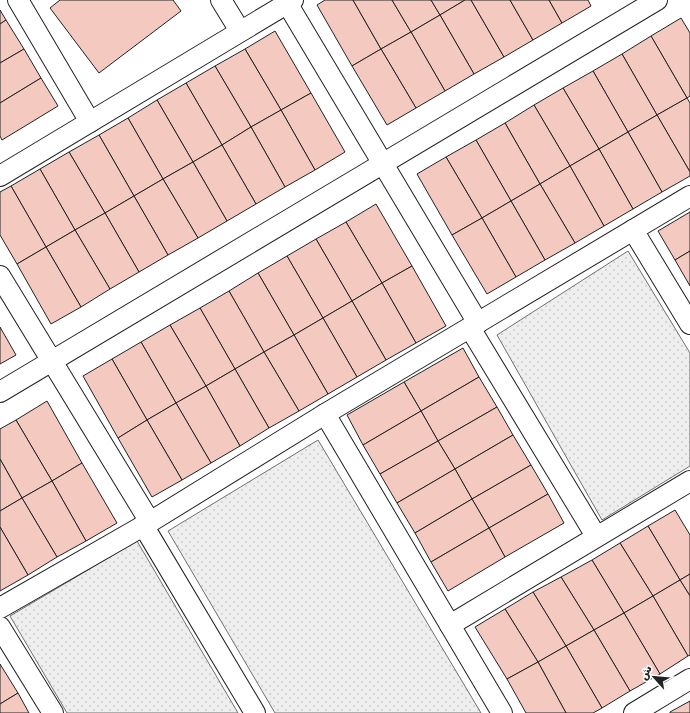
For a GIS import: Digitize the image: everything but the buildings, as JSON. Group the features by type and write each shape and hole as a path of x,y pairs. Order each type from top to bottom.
{"street":[{"path":"18,0 90,122"},
{"path":"221,0 240,31"},
{"path":"0,392 384,165 658,0"},
{"path":"0,176 290,2 596,536"},
{"path":"0,608 147,524 325,414 690,196"},
{"path":"633,230 690,324"},
{"path":"0,276 53,360 255,713"},
{"path":"325,414 502,713"},
{"path":"450,625 596,536 690,481"},
{"path":"0,627 53,713"},
{"path":"634,713 690,679"}],"shaded area":[{"path":"628,251 690,353 690,466 602,520 497,335"},
{"path":"318,440 481,713 275,713 168,531"},
{"path":"137,541 238,713 67,713 10,616"}]}
